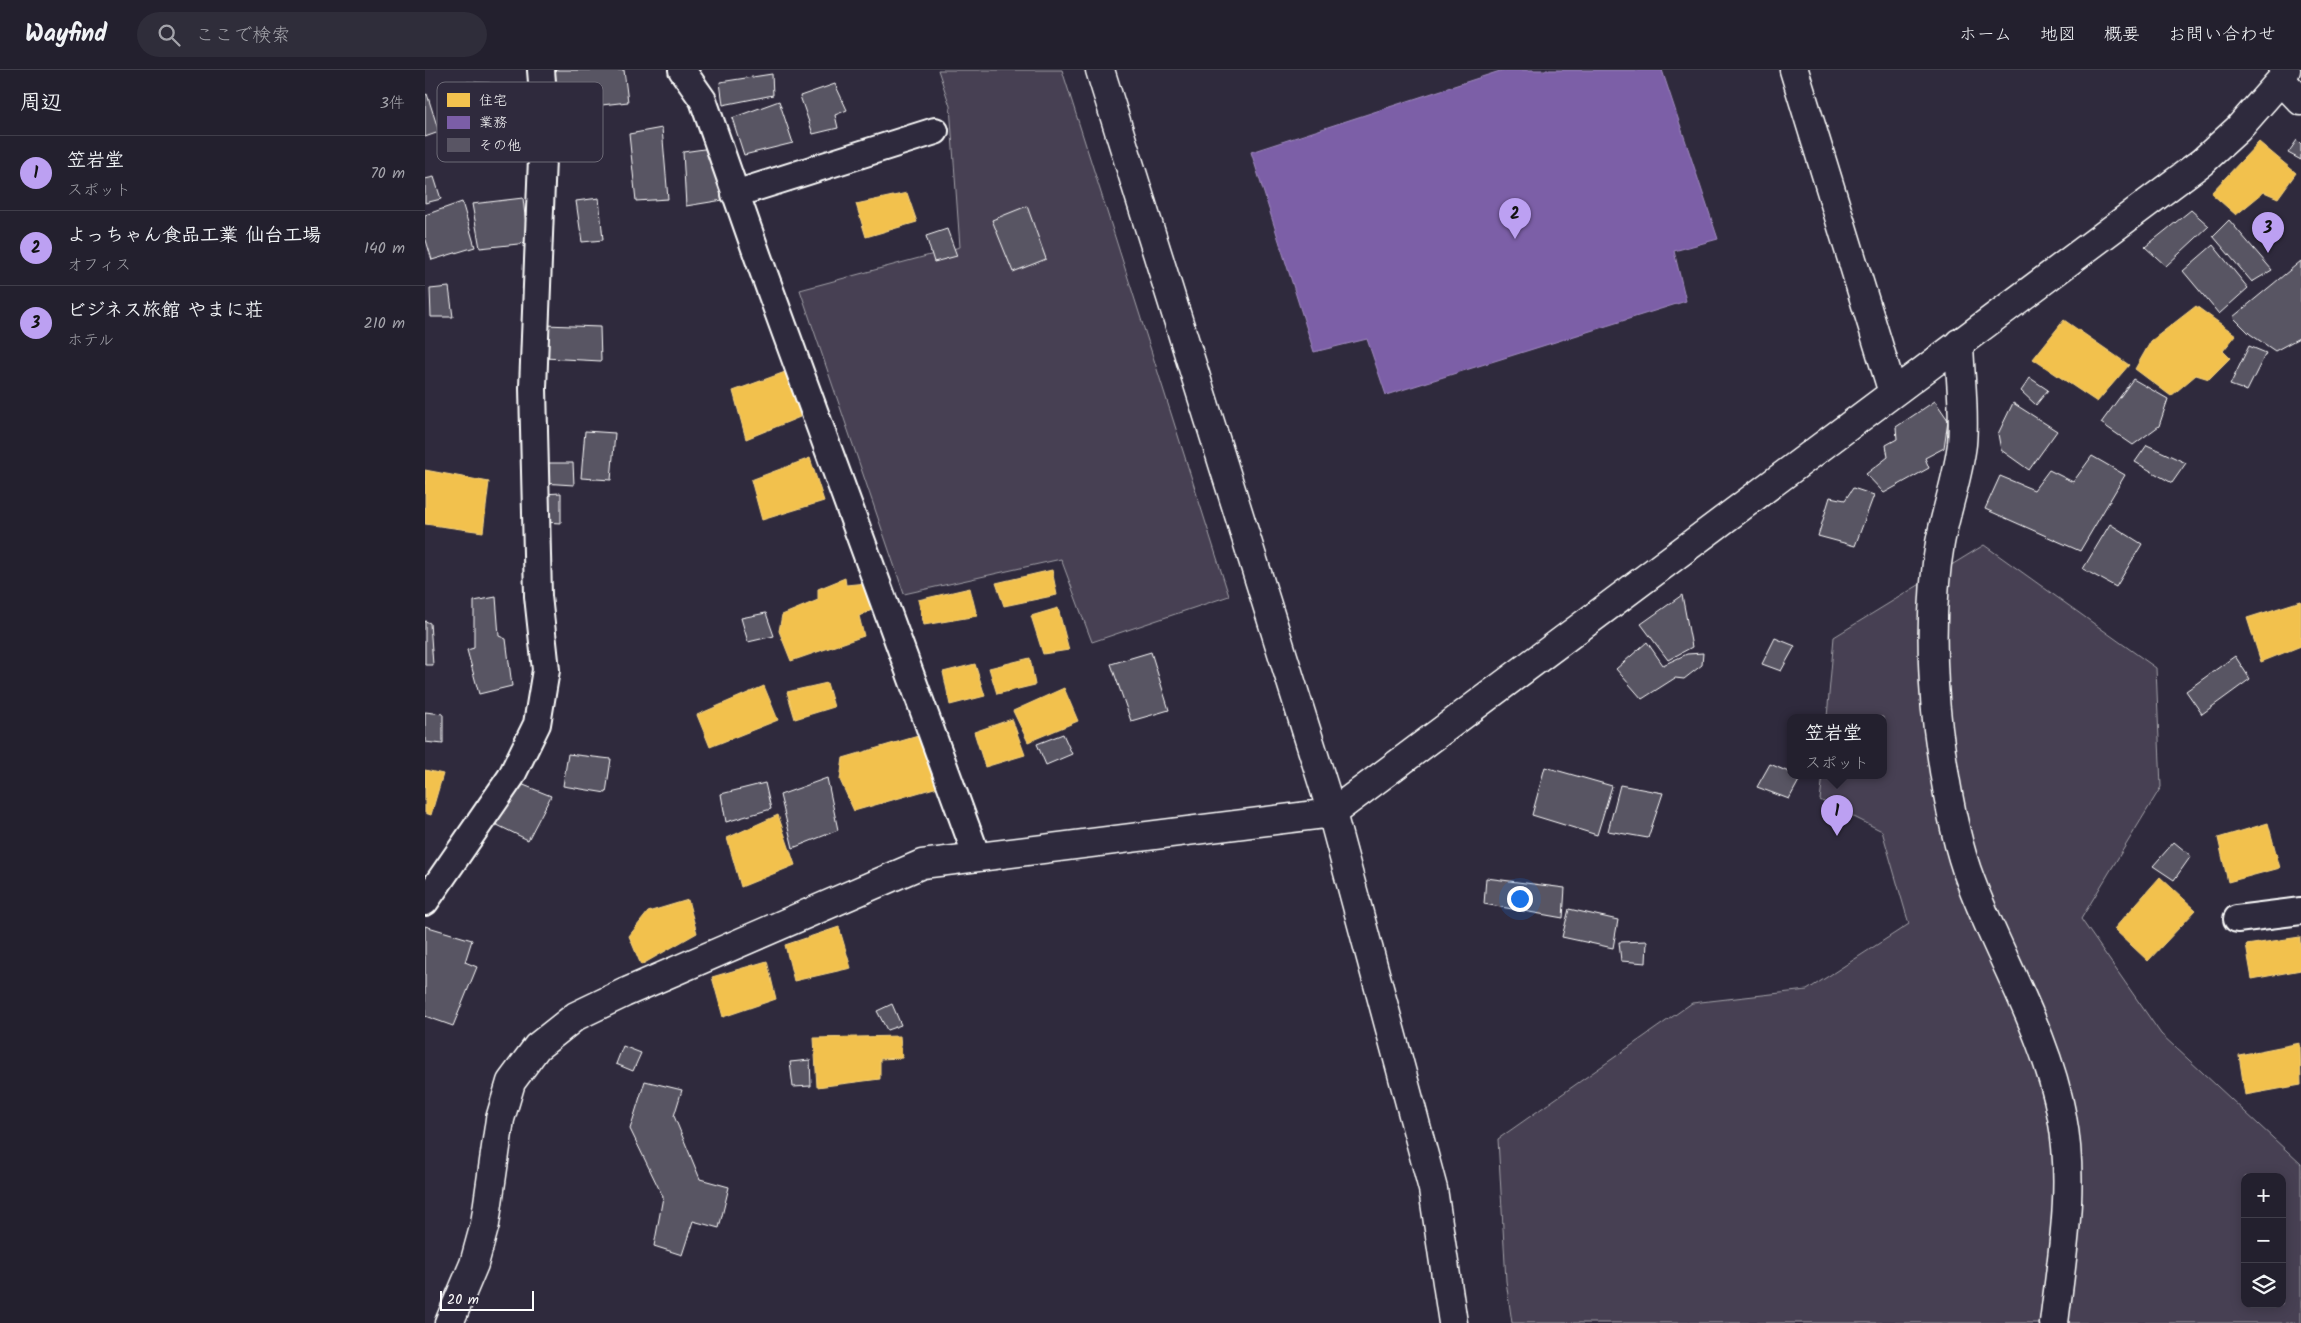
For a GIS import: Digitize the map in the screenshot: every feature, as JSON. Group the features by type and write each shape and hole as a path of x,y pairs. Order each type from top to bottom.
{"street":[{"path":"683,70 703,100 735,194 977,857"},
{"path":"1100,70 1333,814 1433,1188 1453,1323"},
{"path":"1794,70 1893,394"},
{"path":"449,1323 474,1264 485,1224 502,1110 511,1082 537,1047 576,1016 624,993 922,864 1333,814 2202,162 2238,129 2283,75 2301,101"},
{"path":"735,194 935,131"},
{"path":"425,902 511,777 537,724 546,670 538,596 533,388 542,162"},
{"path":"1959,343 1963,411 1962,444 1940,543 1935,595 1934,659 1938,727 1949,793 1970,880 2043,1047 2063,1118 2067,1154 2066,1222 2054,1323"},
{"path":"2237,919 2301,911"}],"shaded area":[{"path":"938,70 1062,70 1229,596 1092,642 1061,559 904,594 800,290 960,247 950,106"},
{"path":"1984,545 2156,668 2161,787 2081,919 2161,1034 2301,1164 2301,1323 1512,1323 1506,1281 1498,1139 1692,1003 1807,990 1909,924 1882,831 1820,800 1823,779 1887,779 1887,714 1827,714 1834,637"}],"building: 住宅":[{"path":"2259,142 2296,173 2278,198 2264,192 2236,215 2211,193"},
{"path":"907,193 917,222 866,237 856,204"},
{"path":"2196,306 2236,335 2223,351 2230,358 2209,379 2196,375 2171,396 2135,369 2151,341"},
{"path":"2064,320 2129,365 2097,402 2033,359"},
{"path":"788,371 800,417 746,439 733,391"},
{"path":"810,458 824,501 762,520 751,480"},
{"path":"425,470 489,482 483,532 425,524"},
{"path":"1052,570 1057,595 1004,606 996,583"},
{"path":"845,578 846,585 866,583 874,609 859,616 864,636 791,661 779,631 782,615 818,600 818,589"},
{"path":"970,588 977,616 924,625 918,600"},
{"path":"2301,601 2301,646 2261,662 2247,618"},
{"path":"1058,608 1069,650 1043,654 1031,616"},
{"path":"1030,658 1035,685 997,694 989,668"},
{"path":"975,664 985,696 950,705 943,672"},
{"path":"827,683 834,707 795,719 787,692"},
{"path":"764,686 778,720 710,747 697,715"},
{"path":"1064,688 1078,721 1028,742 1013,711"},
{"path":"1012,719 1025,755 985,767 974,732"},
{"path":"925,734 938,787 854,811 840,780 843,758"},
{"path":"425,770 443,774 431,815 425,813"},
{"path":"778,815 795,865 741,887 727,838"},
{"path":"2268,823 2280,868 2228,882 2218,838"},
{"path":"2160,877 2196,910 2148,961 2114,929"},
{"path":"688,900 697,933 641,965 629,936 648,912"},
{"path":"839,927 851,968 794,981 785,945"},
{"path":"2300,937 2301,970 2252,979 2246,945"},
{"path":"767,961 776,999 723,1017 712,977"},
{"path":"900,1036 902,1058 880,1059 880,1079 817,1087 814,1038"},
{"path":"2300,1043 2301,1085 2245,1095 2239,1055"}],"building: 業務":[{"path":"1503,70 1662,70 1718,239 1674,251 1686,301 1386,395 1367,339 1314,352 1251,152"}],"building: その他":[{"path":"553,70 624,70 628,102 603,105 603,82 554,82"},
{"path":"772,74 773,95 723,105 720,82"},
{"path":"835,84 847,110 835,115 838,128 813,134 800,96"},
{"path":"427,94 437,126 437,133 425,137 425,95"},
{"path":"779,101 793,143 744,155 732,118"},
{"path":"662,128 668,199 636,201 629,134"},
{"path":"2297,140 2301,144 2301,160 2288,153"},
{"path":"711,148 723,200 686,206 683,152"},
{"path":"434,177 441,199 425,203 425,179"},
{"path":"523,198 528,243 480,248 472,204"},
{"path":"599,198 603,240 582,242 576,201"},
{"path":"462,202 475,247 432,260 425,237 425,215"},
{"path":"1027,206 1046,259 1013,272 992,220"},
{"path":"2191,210 2209,226 2166,266 2145,247"},
{"path":"2229,220 2272,270 2252,282 2213,236"},
{"path":"947,229 957,256 934,262 926,236"},
{"path":"2213,245 2248,288 2219,314 2183,271"},
{"path":"2301,261 2301,337 2275,351 2250,334 2233,317"},
{"path":"449,287 453,317 431,317 430,289"},
{"path":"545,325 600,327 601,361 544,358"},
{"path":"2249,346 2266,353 2247,391 2230,385"},
{"path":"2030,378 2048,390 2036,405 2021,391"},
{"path":"2133,379 2168,399 2159,426 2133,445 2101,423"},
{"path":"1935,401 1948,420 1944,448 1925,458 1929,468 1884,493 1866,474 1888,457 1886,445 1897,439 1896,427"},
{"path":"2013,403 2057,431 2029,470 2001,450 1998,434"},
{"path":"585,431 615,433 611,480 581,478"},
{"path":"2147,445 2186,463 2172,483 2135,462"},
{"path":"2092,456 2125,475 2080,551 1985,509 2000,476 2034,490 2049,470 2073,482"},
{"path":"540,463 573,463 574,485 542,483"},
{"path":"1853,488 1874,495 1855,546 1818,536 1830,497 1845,500"},
{"path":"561,493 561,523 542,522 542,494"},
{"path":"2110,524 2142,544 2116,587 2083,569"},
{"path":"1682,595 1692,647 1668,660 1641,624"},
{"path":"496,597 499,636 506,639 512,686 479,694 467,650 474,648 474,601"},
{"path":"766,613 774,636 748,642 741,618"},
{"path":"425,621 430,623 433,665 425,665"},
{"path":"1775,638 1795,646 1781,671 1762,664"},
{"path":"1647,642 1663,665 1687,654 1703,653 1702,665 1684,679 1675,678 1642,699 1616,669"},
{"path":"1151,652 1169,710 1131,721 1111,664"},
{"path":"2235,656 2250,679 2202,714 2186,691"},
{"path":"425,712 443,714 443,744 425,742"},
{"path":"1063,734 1072,754 1046,765 1037,744"},
{"path":"568,754 611,759 606,793 563,786"},
{"path":"1770,764 1787,771 1787,779 1800,779 1789,799 1757,787"},
{"path":"1545,767 1612,786 1597,835 1532,815"},
{"path":"827,778 838,830 793,848 780,795"},
{"path":"516,782 551,796 528,840 493,823"},
{"path":"765,783 771,809 726,822 721,794"},
{"path":"1620,785 1663,793 1648,838 1608,831"},
{"path":"2174,842 2191,856 2174,880 2153,866"},
{"path":"1486,878 1565,888 1563,918 1484,904"},
{"path":"1569,909 1618,920 1613,948 1562,937"},
{"path":"425,926 472,940 465,962 477,967 453,1026 425,1016"},
{"path":"1647,941 1646,963 1621,961 1619,942"},
{"path":"892,1004 901,1025 887,1030 877,1011"},
{"path":"623,1046 641,1053 633,1071 616,1064"},
{"path":"810,1060 811,1086 793,1087 790,1062"},
{"path":"645,1081 682,1090 674,1116 700,1179 729,1187 719,1228 693,1221 682,1255 654,1246 663,1197 630,1129"}],"place":[{"name":"よっちゃん食品工業 仙台工場","path":"1515,239"},
{"name":"ビジネス旅館 やまに荘","path":"2268,253"},
{"name":"笠岩堂","path":"1837,836"}]}
